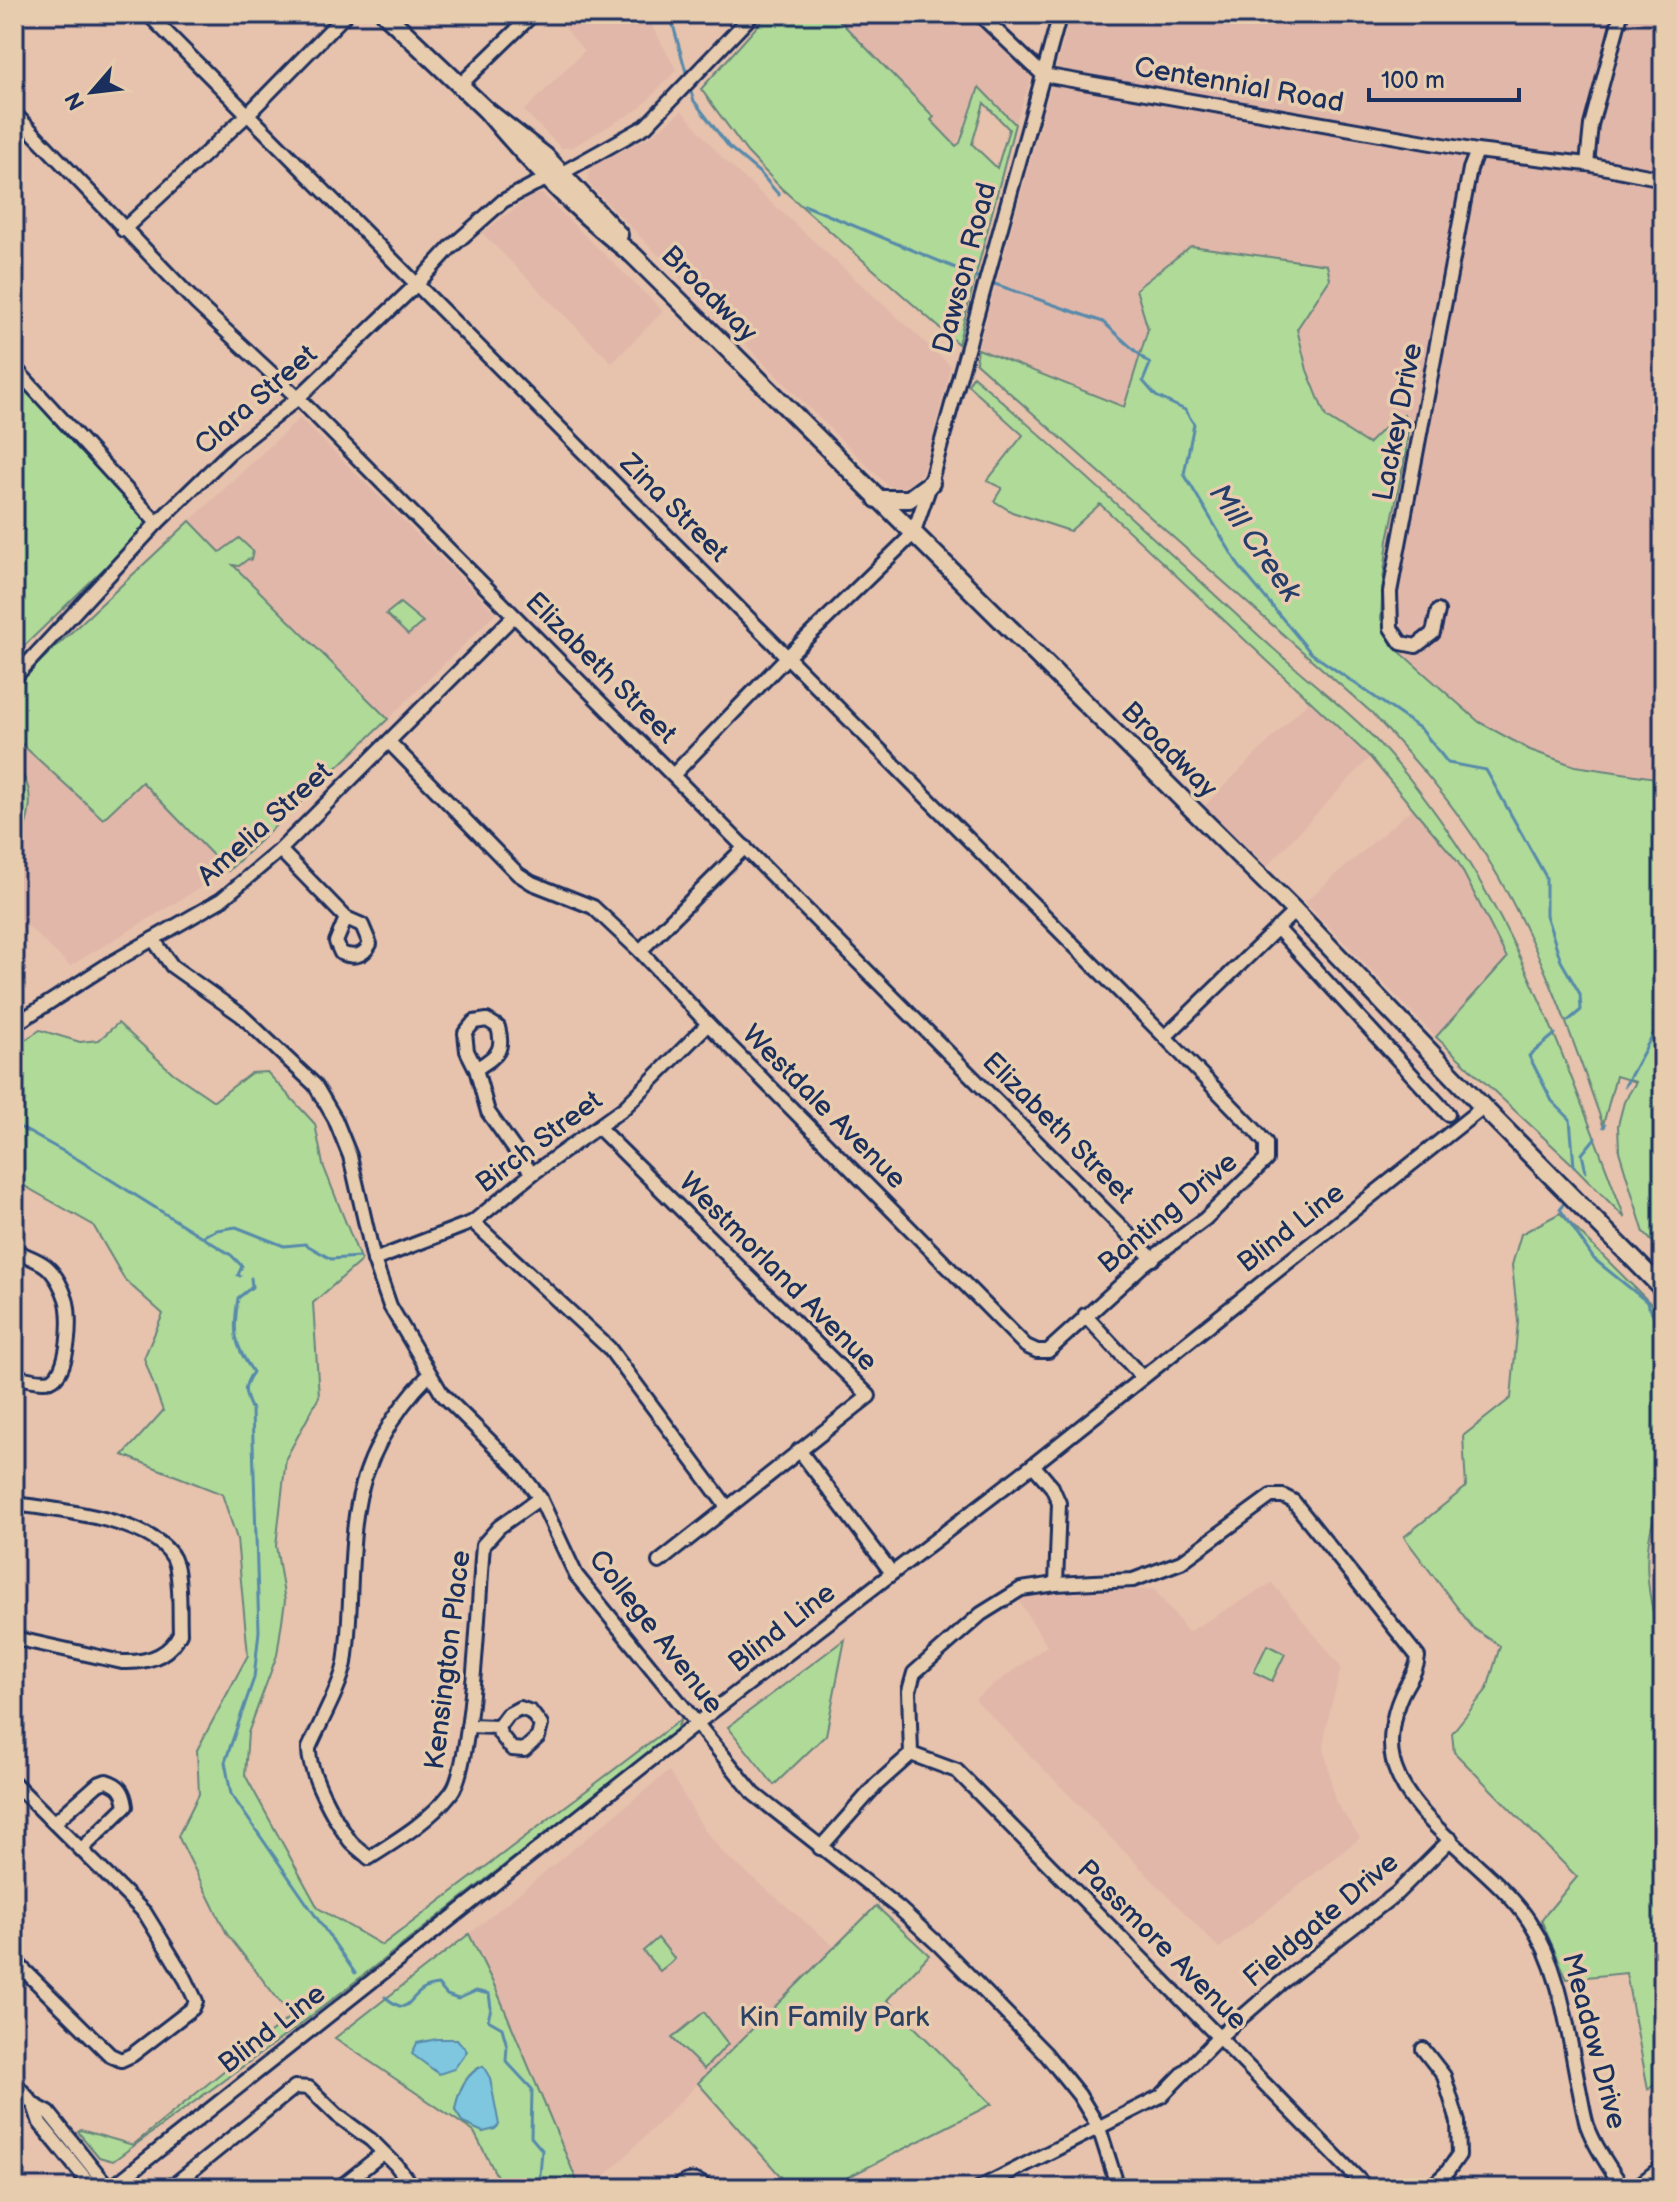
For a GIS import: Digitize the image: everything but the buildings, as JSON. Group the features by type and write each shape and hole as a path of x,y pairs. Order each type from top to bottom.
{"main road":[{"name":"Broadway","path":"385,14 459,86 533,146 554,176 617,231 633,255 1295,911 1663,1289"},
{"path":"877,499 909,499 931,483"}],"street":[{"name":"Zina Street","path":"148,14 1165,1037"},
{"path":"123,230 247,115 346,14"},
{"path":"459,86 533,14"},
{"name":"Clara Street","path":"14,678 157,523 229,453 298,398 417,284 450,248 503,201 646,126 753,14"},
{"path":"979,14 1043,75"},
{"name":"Dawson Road","path":"913,534 931,483 1060,14"},
{"path":"1587,164 1591,125 1621,14"},
{"name":"Centennial Road","path":"1043,75 1477,151 1587,164 1663,179"},
{"name":"Elizabeth Street","path":"14,113 123,230 298,398 1153,1259"},
{"name":"Lackey Drive","path":"1438,611 1433,633 1416,646 1401,643 1391,628 1390,592 1470,169 1477,151"},
{"path":"14,367 157,523"},
{"path":"673,775 788,656 913,534"},
{"name":"Amelia Street","path":"14,1025 221,900 280,850 514,616"},
{"name":"Westdale Avenue","path":"389,742 518,874 532,883 593,907 640,951 1026,1346 1037,1351 1048,1351 1085,1315"},
{"path":"640,951 745,847"},
{"path":"280,850 346,918"},
{"path":"1165,1037 1295,911"},
{"path":"1277,928 1448,1114"},
{"name":"College Avenue","path":"153,939 172,966 241,1015 315,1085 335,1119 350,1156 374,1260 390,1306 442,1394 517,1468 540,1498 576,1575 754,1794 877,1890 940,1946 1045,2053 1079,2095 1099,2128 1118,2188"},
{"name":"Birch Street","path":"374,1260 473,1222 532,1174 624,1108 708,1024"},
{"name":"Banting Drive","path":"1085,1315 1205,1219 1266,1160 1266,1143 1165,1037"},
{"path":"476,1069 488,1112 532,1174"},
{"name":"Blind Line","path":"110,2188 696,1724 1033,1465 1141,1376 1483,1107"},
{"name":"Westmorland Avenue","path":"599,1128 869,1396 659,1562"},
{"path":"473,1222 609,1348 727,1507"},
{"path":"14,1251 49,1268 67,1301 70,1322 60,1373 53,1379 43,1381 14,1376"},
{"path":"1085,1315 1141,1376"},
{"name":"Kensington Place","path":"429,1375 400,1407 386,1429 361,1490 356,1515 344,1666 309,1748 309,1757 323,1794 352,1843 369,1858 414,1829 452,1793 458,1781 468,1726 483,1545 499,1527 540,1498"},
{"path":"799,1450 892,1573"},
{"path":"1033,1465 1052,1487 1059,1503 1056,1584"},
{"name":"Meadow Drive","path":"911,1754 911,1680 923,1663 1002,1599 1021,1589 1133,1580 1181,1562 1271,1496 1283,1496 1293,1501 1418,1657 1413,1675 1401,1695 1393,1723 1392,1758 1399,1782 1425,1816 1516,1903 1530,1922 1549,1958 1560,1990 1587,2125 1623,2188"},
{"path":"14,1504 88,1515 162,1542 176,1565 180,1633 162,1654 137,1662 122,1662 14,1638"},
{"path":"468,1726 498,1727"},
{"path":"820,1848 876,1785 911,1754"},
{"name":"Passmore Avenue","path":"911,1754 927,1757 957,1771 1367,2188"},
{"path":"55,1822 98,1784 106,1781 119,1787 124,1793 126,1806 82,1849"},
{"path":"14,1783 145,1913 196,2001 193,2008 121,2060 110,2055 14,1960"},
{"name":"Fieldgate Drive","path":"979,2188 1161,2096 1219,2037 1281,1983 1397,1893 1451,1839"},
{"path":"1423,2049 1444,2076 1458,2122 1459,2155 1430,2188"},
{"path":"14,2082 34,2105 49,2113 110,2188"},
{"path":"170,2188 295,2087 309,2088 396,2165 413,2188"},
{"path":"34,2105 40,2123 93,2188"},
{"path":"339,2188 383,2153"},
{"path":"1635,2188 1663,2166"},
{"path":"677,2188 687,2180 695,2180 707,2188"}],"shaded area":[{"path":"578,14 649,14 651,24 676,70 640,108 572,147 561,148 524,111 584,51 564,26"},
{"path":"834,14 968,14 1032,77 1015,124 979,88 956,146 930,120 934,116"},
{"path":"1071,14 1663,14 1663,779 1575,766 1530,750 1479,722 1392,645 1381,619 1383,581 1408,426 1404,415 1387,425 1368,444 1326,418 1307,370 1297,329 1330,280 1327,265 1191,246 1137,289 1148,329 1124,407 978,349"},
{"path":"682,111 722,158 951,366 925,466 908,485 898,488 888,486 588,183 589,172 594,165 651,136"},
{"path":"534,194 542,194 663,311 612,363 482,233"},
{"path":"300,418 496,613 388,719 190,521"},
{"path":"1311,699 1370,757 1267,866 1204,806"},
{"path":"14,737 103,818 141,782 228,871 70,966 14,913 17,893 14,894"},
{"path":"1414,807 1458,862 1507,958 1436,1037 1305,902"},
{"path":"1272,1583 1341,1667 1325,1730 1324,1747 1335,1801 1360,1838 1219,1948 975,1699 1047,1646 1018,1599 1050,1594 1154,1589 1188,1632"},
{"path":"669,1771 703,1828 724,1854 835,1947 593,2188 580,2188 496,1989 469,1934"}],"green space":[{"path":"768,14 833,14 934,117 931,120 956,146 960,143 979,87 1015,124 958,344 781,188 747,152 701,89","holes":["984,103 1009,129 997,168 972,144"]},
{"path":"1191,246 1327,265 1330,279 1297,329 1307,370 1326,417 1368,444 1387,425 1404,414 1408,426 1406,452 1388,540 1381,619 1392,645 1479,722 1530,750 1575,766 1663,779 1663,1253 1644,1233 1619,1151 1618,1125 1624,1102 1636,1082 1616,1076 1603,1125 1566,1022 1522,921 1486,856 1447,800 1372,713 976,363 978,349 1124,407 1148,329 1136,289"},
{"path":"973,376 1363,727 1421,793 1470,865 1516,950 1556,1038 1625,1218 1570,1162 1436,1037 1507,958 1458,862 1370,757 1100,504 1070,531 1012,512 994,501 1002,488 987,481 1023,435 968,385"},
{"path":"14,377 155,519 14,656"},
{"path":"190,521 220,552 239,538 253,551 251,560 239,566 233,565 388,719 228,871 142,782 103,819 14,737 14,686"},
{"path":"400,603 423,622 408,635 386,614"},
{"path":"14,764 27,784 30,805 25,827 14,847 18,807"},
{"path":"118,1023 173,1073 214,1101 251,1073 267,1072 315,1124 323,1165 361,1261 313,1303 319,1397 286,1458 276,1546 285,1601 277,1655 248,1733 245,1775 318,1908 382,1945 681,1719 676,1731 297,2027 113,2161 99,2157 78,2132 81,2130 133,2145 291,2016 227,1934 178,1836 199,1794 197,1750 248,1655 237,1539 222,1494 123,1455 163,1411 144,1358 163,1314 125,1280 93,1225 14,1180 14,1047 40,1030 80,1042 99,1040"},
{"path":"1560,1213 1663,1316 1663,1506 1659,1505 1652,1524 1647,1561 1650,1597 1663,1654 1663,2076 1648,2089 1626,1973 1567,1979 1541,1920 1577,1877 1454,1752 1452,1733 1487,1689 1500,1646 1473,1628 1404,1537 1466,1487 1463,1436 1511,1398 1518,1321 1512,1265 1521,1234"},
{"path":"845,1639 826,1735 774,1785 728,1727"},
{"path":"1267,1645 1285,1654 1272,1681 1254,1672"},
{"name":"Kin Family Park","path":"876,1906 929,1955 887,2000 992,2104 827,2188 791,2188 698,2083"},
{"path":"469,1934 496,1989 580,2188 503,2188 474,2132 335,2038","holes":["483,2066 483,2132 463,2123 455,2110 460,2090 471,2073"]},
{"path":"658,1938 675,1959 660,1971 643,1951"},
{"path":"704,2012 728,2044 704,2069 672,2038"}],"water":[{"path":"457,2039 467,2051 454,2069 439,2074 412,2054 417,2043"},
{"path":"483,2066 490,2078 499,2125 483,2132 463,2123 455,2110 463,2084"}],"waterway":[{"name":"Mill Creek","path":"670,14 686,72"},
{"name":"Mill Creek","path":"691,92 694,101 729,147 761,174 779,195"},
{"name":"Mill Creek","path":"804,205 982,279"},
{"name":"Mill Creek","path":"989,282 1103,322 1150,364 1143,381 1156,396 1185,410 1194,424 1184,474 1239,566 1311,653 1421,729 1448,763 1486,770 1546,877 1546,915 1561,961 1580,994 1581,1010 1568,1021"},
{"path":"1625,1086 1663,1016"},
{"name":"Mill Creek","path":"1555,1034 1529,1056 1552,1101 1570,1119 1574,1166"},
{"path":"14,1124 79,1160 231,1255 242,1266 240,1276"},
{"path":"1586,1172 1582,1154 1595,1138"},
{"path":"1564,1203 1560,1209 1594,1259 1646,1301 1663,1333"},
{"path":"201,1237 236,1227 284,1246 305,1244 331,1259 359,1257"},
{"path":"251,1278 252,1287 238,1298 235,1329 238,1345 253,1372 245,1391 252,1410 259,1631 254,1678 225,1762 231,1794 355,1973"},
{"path":"385,1997 403,2006 426,1988 438,1985 447,1995 458,1999 476,1991 489,1994 491,2008 488,2020 502,2028 507,2046 506,2061 532,2089 531,2137 542,2150 539,2188"}]}
